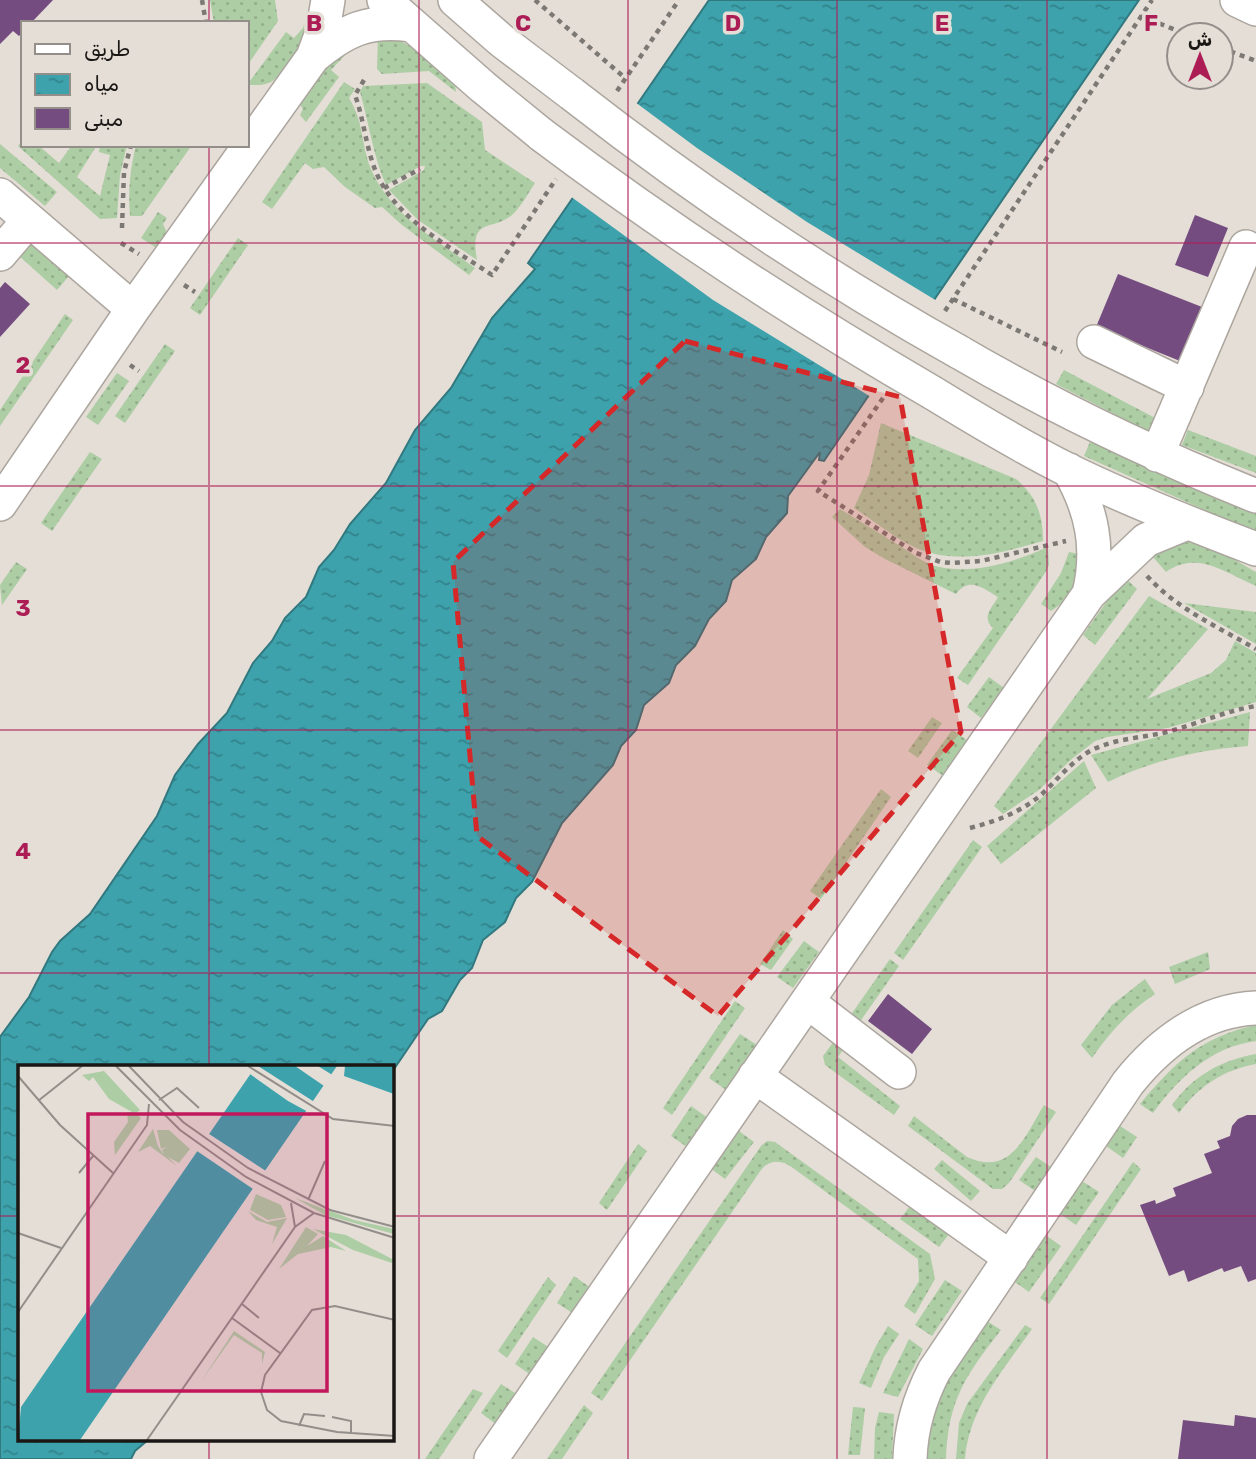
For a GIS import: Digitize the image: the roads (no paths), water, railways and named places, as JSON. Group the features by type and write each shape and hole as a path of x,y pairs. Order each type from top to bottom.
{"street":[{"path":"0,504 133,309 313,57 323,30 328,0"},
{"path":"384,0 542,135 733,271 832,334 1016,443 1069,470 1187,523 1256,549"},
{"path":"455,0 502,41 625,135 732,213 844,286 1021,388 1157,455 1256,496"},
{"path":"1237,0 1256,9"},
{"path":"313,57 332,42 364,25 411,25"},
{"path":"0,195 133,309"},
{"path":"0,254 29,220"},
{"path":"1157,455 1246,247"},
{"path":"1094,342 1187,387"},
{"path":"1069,470 1081,491 1094,537 1095,556 1089,594"},
{"path":"491,1459 1089,594 1146,540 1187,523"},
{"path":"808,1002 899,1072"},
{"path":"909,1459 915,1416 922,1393 934,1371 1128,1083 1143,1064 1171,1040 1203,1021 1226,1013 1256,1008"},
{"path":"755,1076 1011,1258"}],"water":[{"path":"709,0 1139,0 824,461 819,460 820,452 788,496 787,513 766,537 756,559 732,580 726,601 709,619 695,646 676,665 669,683 644,705 636,730 621,746 613,765 562,823 532,882 516,898 505,922 483,940 472,968 460,980 442,1011 428,1019 394,1069 394,1065 18,1065 18,1442 146,1442 135,1451 131,1459 0,1459 0,1037 29,997 52,952 60,941 90,914 157,816 175,775 198,744 227,713 253,663 272,641 285,618 306,597 319,567 334,550 350,524 386,483 415,430 451,388 492,318 535,269 528,263"}]}
